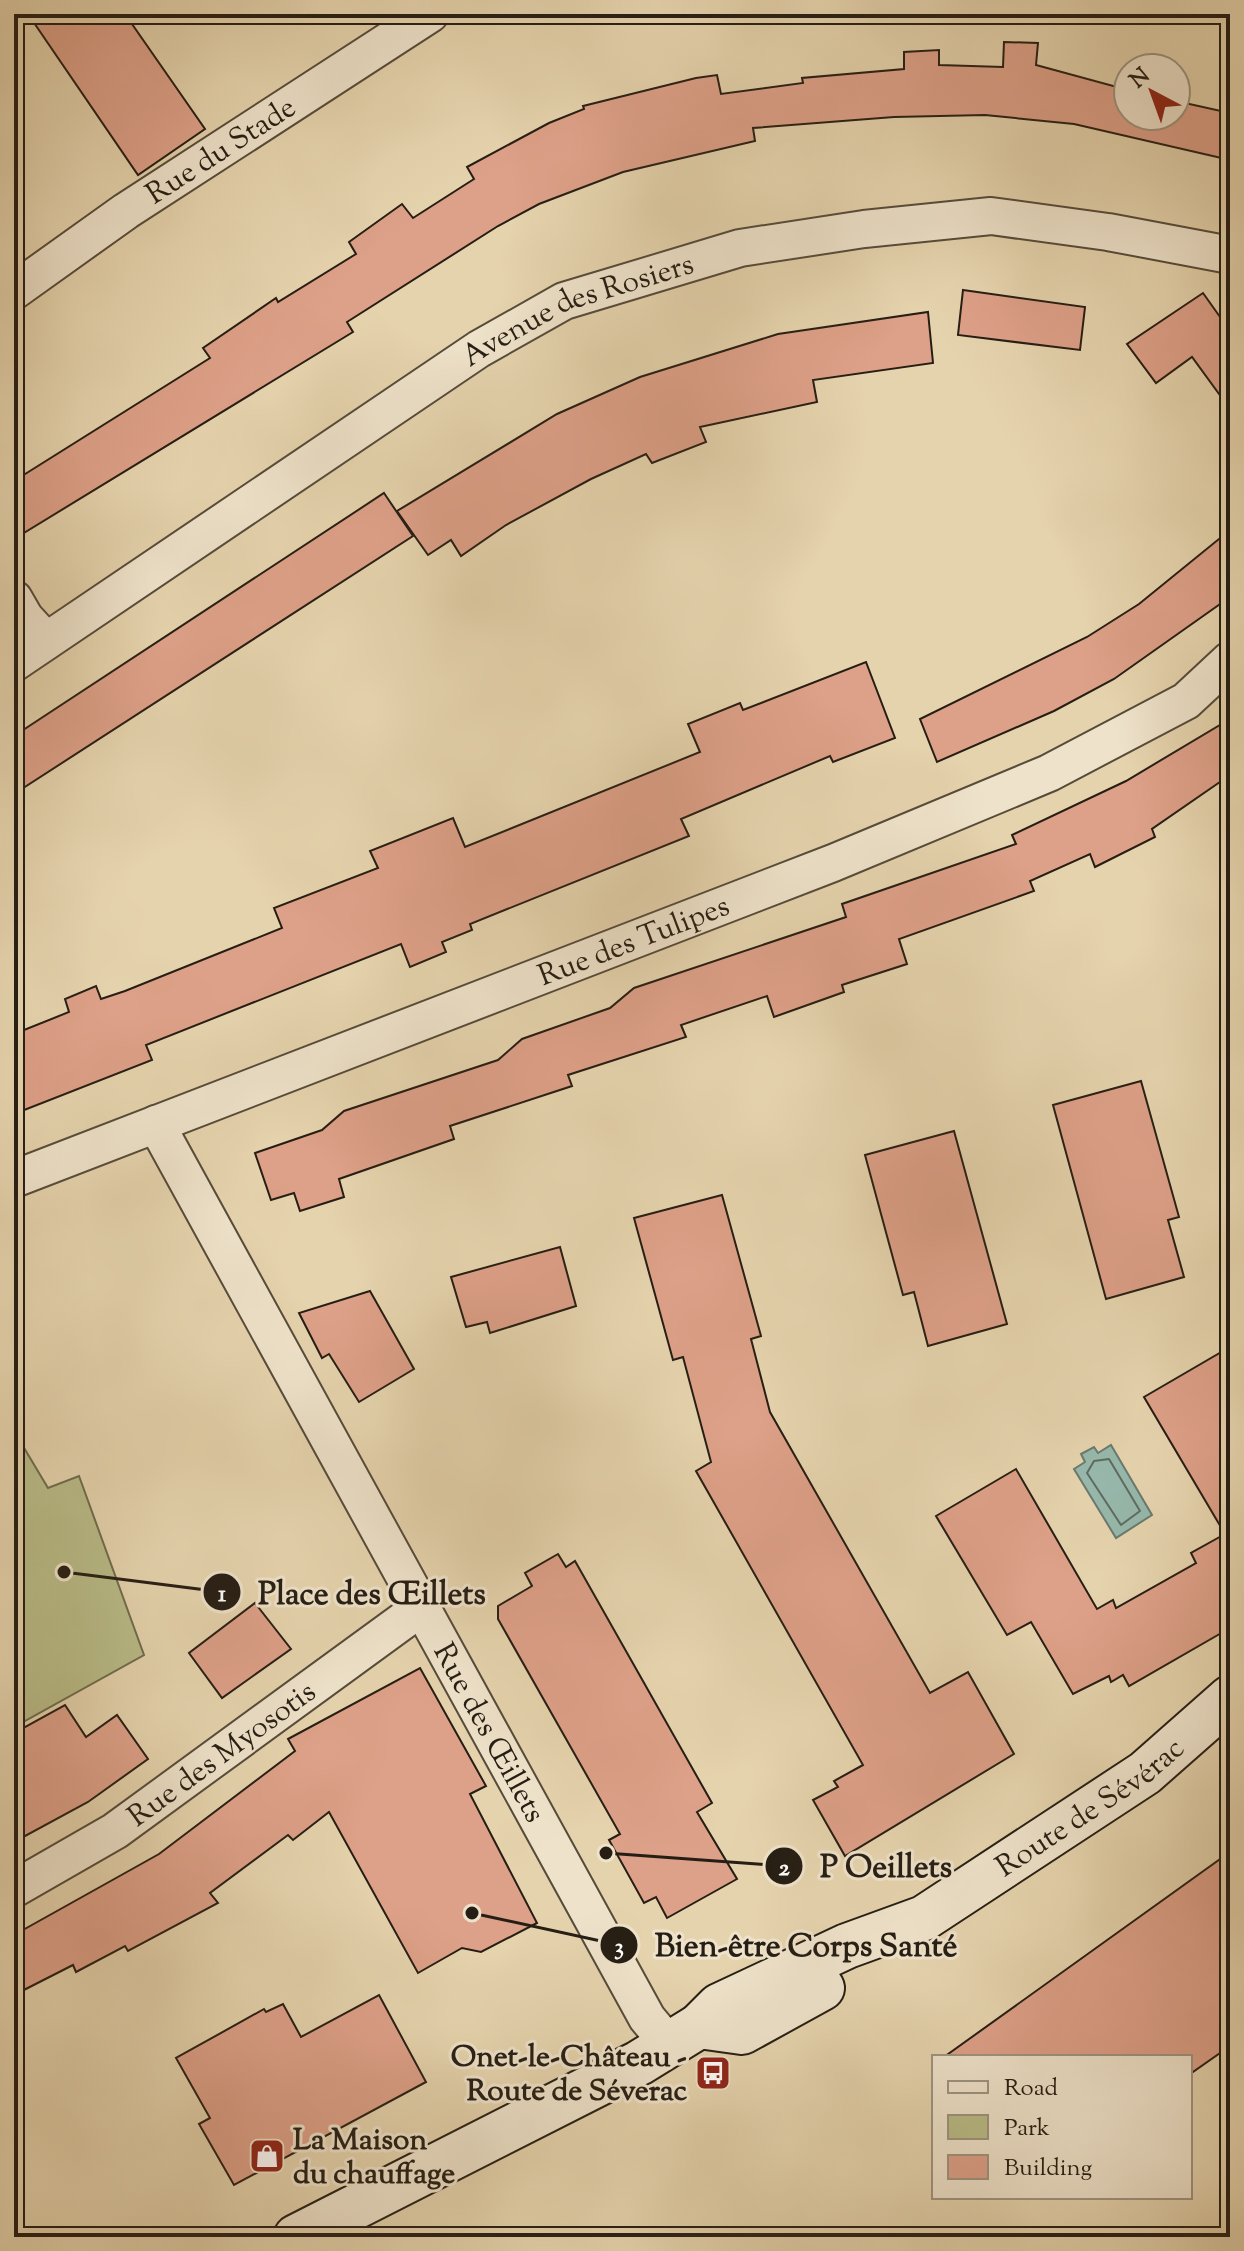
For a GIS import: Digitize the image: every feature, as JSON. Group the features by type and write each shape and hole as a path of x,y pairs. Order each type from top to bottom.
{"main road":[{"name":"Route de Sévérac","path":"684,2035 742,2032 868,1960 898,1927 924,1918 1145,1773 1230,1698"},
{"path":"296,2237 639,2063 684,2035"}],"street":[{"name":"Rue du Stade","path":"14,291 126,211 430,14"},
{"name":"Avenue des Rosiers","path":"14,663 479,349 564,301 740,248 864,229 991,216 1108,232 1230,255"},
{"path":"14,599 25,618 46,641"},
{"name":"Rue des Tulipes","path":"14,1179 833,863 1049,773 1186,701 1230,660"},
{"name":"Rue des Œillets","path":"156,1124 647,2018 684,2035"},
{"name":"Rue des Myosotis","path":"14,1889 115,1831 422,1607"}],"green space":[{"path":"14,1431 48,1488 79,1476 144,1655 14,1727"}],"water":[{"path":"1111,1445 1152,1515 1116,1538 1074,1469 1085,1462 1081,1454 1094,1447 1098,1453"}],"building":[{"path":"28,14 125,14 205,129 138,175"},
{"path":"1004,42 1038,43 1036,65 1112,86 1112,132 1192,132 1192,105 1230,113 1230,160 1074,124 985,115 894,117 753,128 755,141 623,172 539,204 498,226 347,322 353,332 14,539 14,481 210,358 203,348 276,298 278,302 356,254 349,242 402,204 413,218 474,179 467,167 549,123 584,109 583,106 717,75 721,94 803,83 802,78 904,69 904,52 939,50 939,65 1003,67"},
{"path":"963,290 1085,307 1080,350 958,335"},
{"path":"1203,293 1230,331 1230,409 1192,357 1156,383 1127,344"},
{"path":"928,312 933,363 813,380 817,402 700,427 706,442 652,463 646,454 591,479 506,525 461,556 451,540 428,555 397,511 557,414 640,377 778,334"},
{"path":"384,493 413,536 14,794 14,736"},
{"path":"1230,530 1230,597 1114,679 1054,711 937,762 920,719 1087,637 1139,604"},
{"path":"866,662 895,738 833,762 830,756 681,819 689,836 470,924 472,930 442,942 446,952 410,967 401,944 146,1045 152,1060 14,1114 14,1034 69,1012 65,999 96,986 101,999 282,928 274,908 378,868 370,851 453,818 465,847 700,752 688,724 740,703 743,710"},
{"path":"1230,719 1230,775 1152,829 1155,837 1095,867 1090,854 1030,881 1034,891 899,939 907,964 842,985 844,992 774,1017 767,996 681,1025 686,1037 568,1075 572,1086 450,1126 454,1139 339,1179 344,1197 300,1211 294,1193 271,1200 255,1153 322,1130 344,1111 498,1060 522,1039 610,1008 634,988 846,917 842,904 1016,844 1012,835 1126,781"},
{"path":"1141,1081 1179,1217 1168,1220 1184,1277 1106,1299 1053,1105"},
{"path":"954,1131 1007,1324 928,1346 914,1292 903,1295 865,1155"},
{"path":"722,1195 761,1336 751,1339 770,1412 930,1693 968,1672 1014,1754 845,1856 813,1800 838,1787 834,1781 863,1765 696,1471 711,1462 683,1357 673,1360 634,1218"},
{"path":"560,1247 576,1306 490,1333 487,1322 466,1327 451,1277"},
{"path":"370,1291 414,1369 359,1402 329,1354 322,1358 299,1313"},
{"path":"1230,1347 1230,1628 1129,1686 1123,1675 1111,1682 1109,1676 1073,1694 1031,1622 1007,1635 936,1516 1016,1469 1097,1609 1113,1600 1116,1608 1196,1563 1191,1553 1225,1534 1144,1397"},
{"path":"558,1554 566,1567 575,1561 712,1803 697,1812 737,1879 667,1918 656,1897 644,1903 609,1840 620,1834 498,1619 498,1606 532,1586 525,1573"},
{"path":"255,1603 291,1649 222,1698 189,1653"},
{"path":"420,1668 486,1786 470,1794 537,1923 481,1952 462,1948 418,1973 329,1812 293,1840 288,1835 210,1893 218,1903 128,1951 125,1946 76,1972 73,1965 14,1995 14,1935 159,1854 295,1751 288,1739"},
{"path":"65,1705 86,1737 117,1715 148,1759 88,1802 14,1842 14,1733"},
{"path":"1230,1852 1230,2046 1192,2073 1192,2055 947,2055"},
{"path":"379,1995 426,2082 234,2185 199,2124 210,2118 176,2058 264,2009 266,2012 283,2004 301,2037"}],"place":[{"name":"Place des Œillets","path":"64,1572"},
{"name":"P Oeillets","path":"606,1853"},
{"name":"Bien-être Corps Santé","path":"472,1913"},
{"name":"Onet-le-Château - Route de Séverac","path":"713,2073"},
{"name":"La Maison du chauffage","path":"267,2156"}]}
